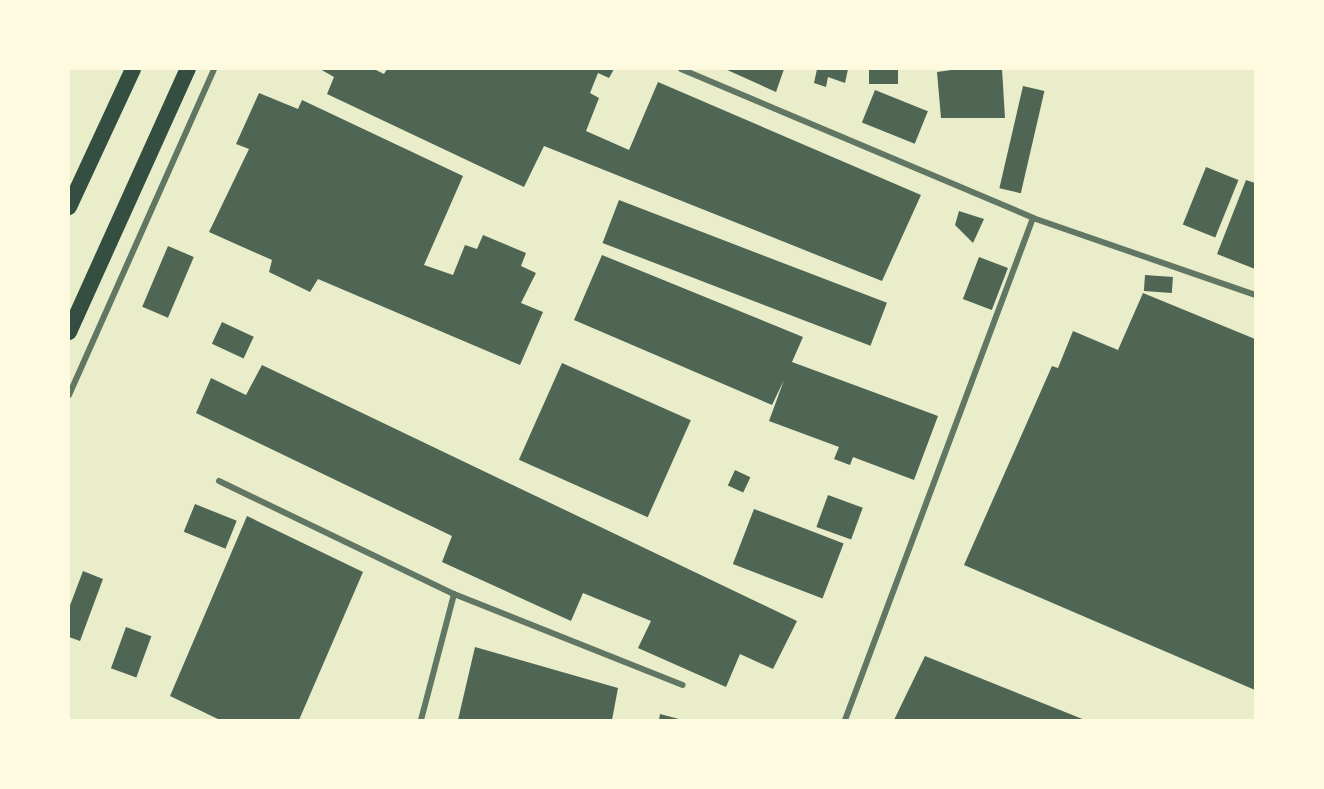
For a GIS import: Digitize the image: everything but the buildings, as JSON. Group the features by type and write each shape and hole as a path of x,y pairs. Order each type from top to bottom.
{"highway":[{"path":"69,207 133,69"},
{"path":"69,332 188,69"}],"street":[{"path":"69,395 214,69"},
{"path":"681,69 1033,218 1255,295"},
{"path":"845,720 1033,218"},
{"path":"219,481 454,594 683,685"},
{"path":"421,720 454,594"}]}
